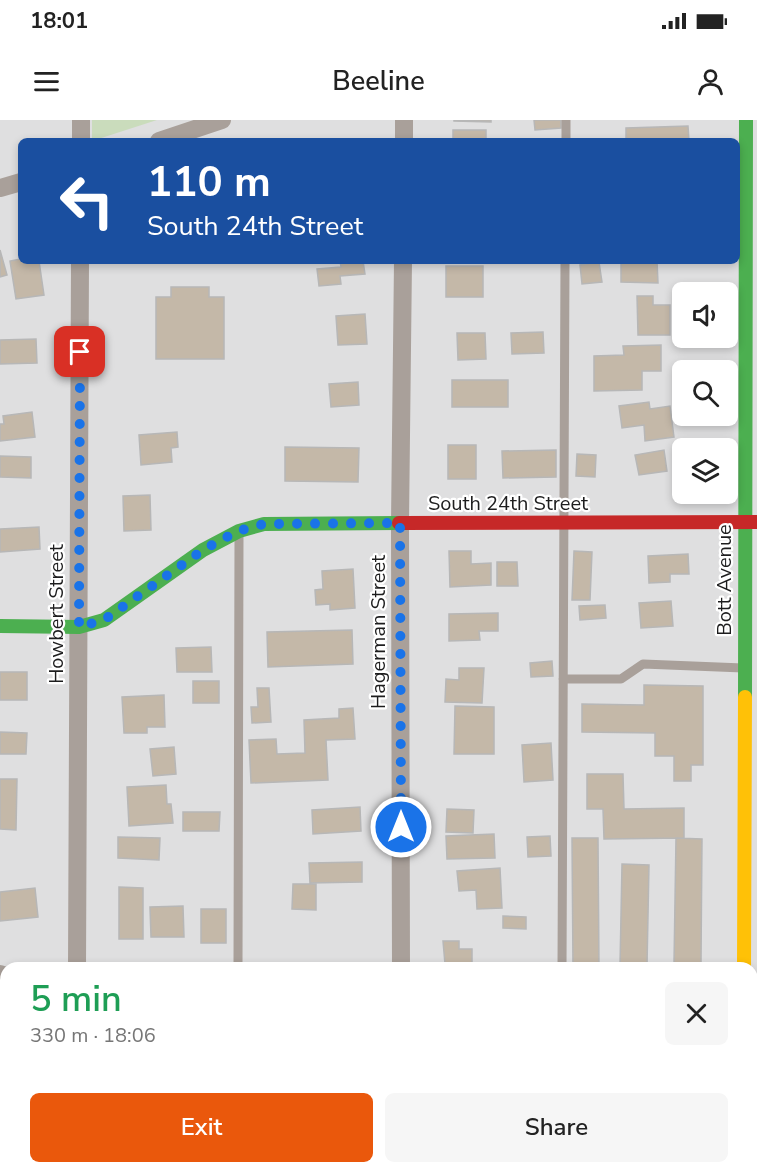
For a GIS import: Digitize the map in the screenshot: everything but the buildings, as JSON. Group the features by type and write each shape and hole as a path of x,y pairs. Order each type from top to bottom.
{"street":[{"path":"81,120 81,138"},
{"path":"168,138 222,120"},
{"path":"404,120 404,138"},
{"name":"Bott Avenue","path":"744,962 751,754 746,668 752,645 746,120"},
{"path":"0,188 18,183"},
{"name":"Howbert Street","path":"77,962 80,264"},
{"name":"Hagerman Street","path":"401,962 400,523 403,264"},
{"name":"South 24th Street","path":"0,627 79,627 104,620 203,550 238,531 264,524 752,522"}],"lane":[{"path":"566,120 566,138"},
{"path":"562,962 565,264"},
{"path":"238,531 238,962"},
{"path":"562,679 621,679 643,664 746,668"}],"green space":[{"path":"92,120 157,120 101,138 92,138"}],"traffic: fast":[{"path":"745,697 746,120"},
{"path":"0,626 79,627 104,620 203,550 239,531 264,524 399,523"}],"traffic: slow":[{"path":"744,962 745,697"}],"traffic: jam":[{"path":"399,523 757,522"}],"route":[{"path":"80,352 79,627 104,620 203,550 238,531 264,524 400,523 401,827"}]}
